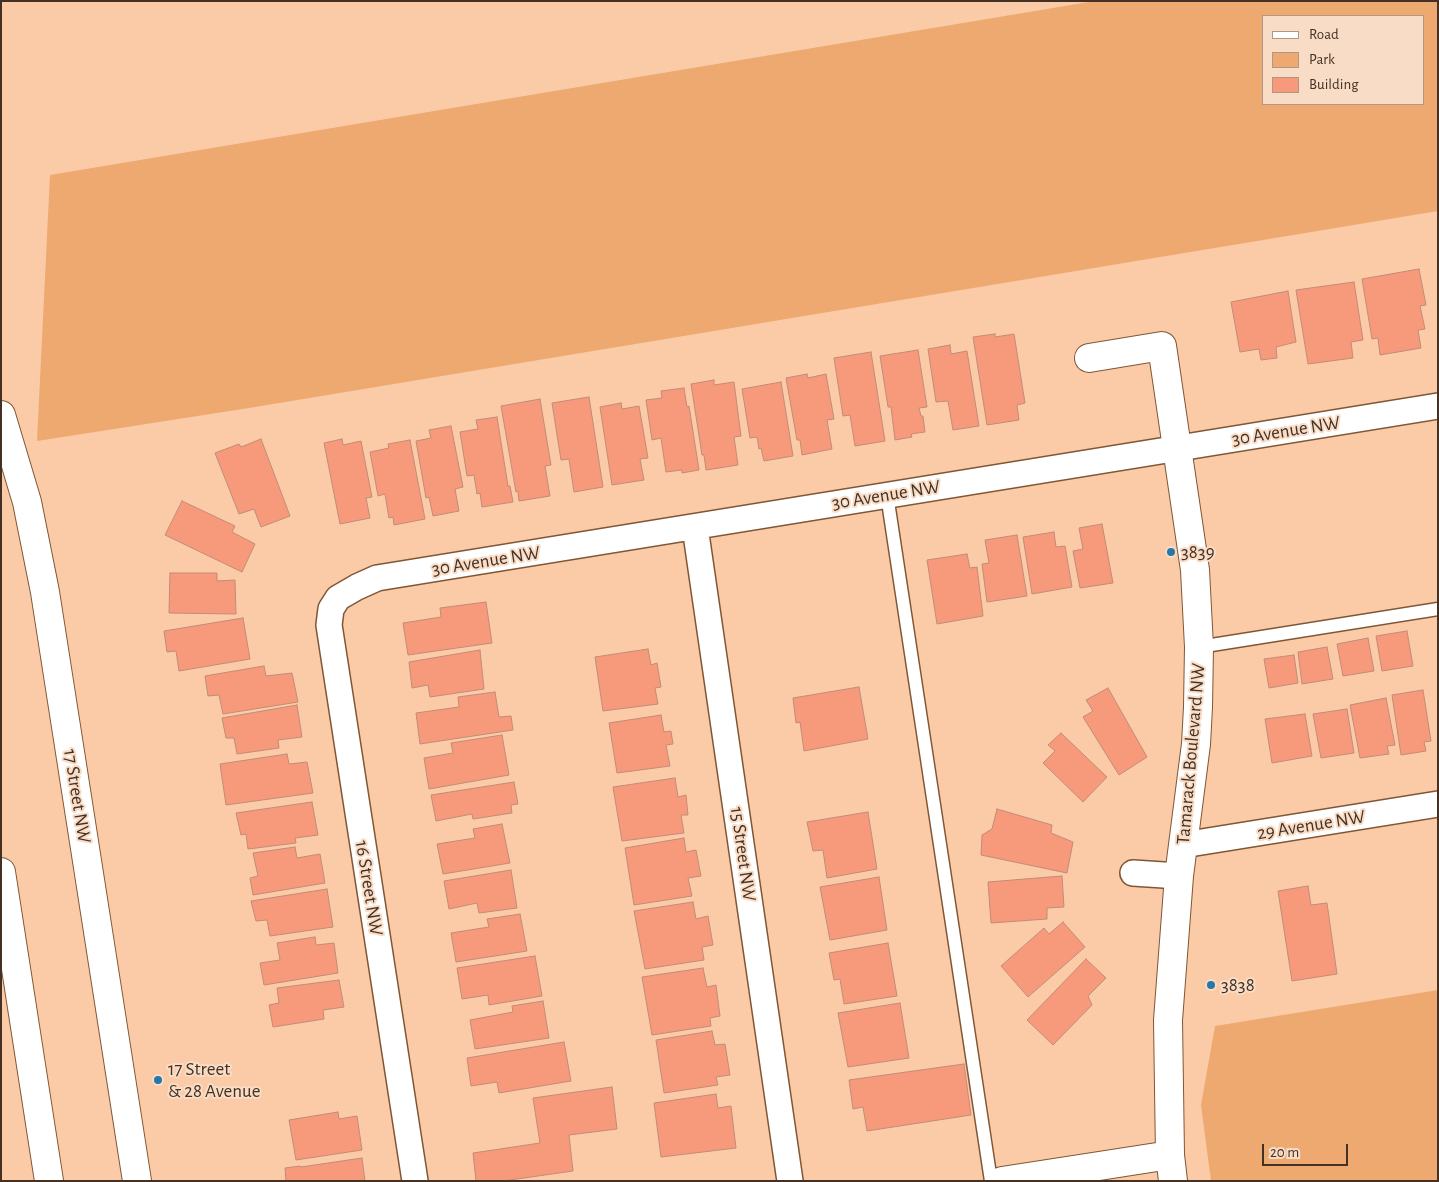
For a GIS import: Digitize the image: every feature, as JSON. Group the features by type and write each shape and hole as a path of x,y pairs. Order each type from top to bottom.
{"main road":[{"name":"Tamarack Boulevard NW","path":"1089,358 1162,346 1195,570 1199,647 1196,744 1179,876 1168,1020 1171,1168"},
{"name":"17 Street NW","path":"1,415 27,502 45,592 137,1181"},
{"path":"1,872 49,1181"},
{"path":"1002,1181 1171,1168"}],"street":[{"name":"30 Avenue NW","path":"338,598 378,578 1438,406"},
{"name":"15 Street NW","path":"695,527 790,1181"},
{"name":"16 Street NW","path":"338,598 330,609 329,625 415,1181"},
{"name":"29 Avenue NW","path":"1184,845 1438,804"},
{"path":"1133,873 1179,876"}],"lane":[{"path":"887,495 991,1181"},
{"path":"1199,647 1438,609"}],"green space":[{"path":"1095,1 1438,1 1438,211 249,408 37,441 50,175"},
{"path":"1438,990 1438,1181 1211,1181 1201,1105 1215,1026"}],"building":[{"path":"1419,269 1426,305 1420,306 1425,329 1418,330 1421,348 1380,355 1378,338 1372,339 1362,279"},
{"path":"1354,282 1363,340 1351,342 1353,358 1308,364 1296,290"},
{"path":"1288,291 1296,342 1276,347 1277,358 1261,360 1259,349 1240,352 1231,302"},
{"path":"995,334 995,337 1014,334 1025,403 1017,405 1019,420 987,425 973,337"},
{"path":"950,345 951,354 967,351 979,426 953,430 948,401 936,402 928,349"},
{"path":"918,350 927,407 919,408 921,416 923,416 925,432 911,434 912,437 895,440 891,407 888,407 880,356"},
{"path":"871,352 885,441 855,446 850,415 843,416 834,358"},
{"path":"807,374 808,378 826,374 834,419 827,420 832,449 802,455 800,440 797,440 786,378"},
{"path":"714,380 714,385 734,382 741,436 734,437 738,465 706,470 691,384"},
{"path":"781,382 793,456 764,461 757,437 750,438 742,389"},
{"path":"684,388 687,407 689,406 699,470 682,473 682,470 666,472 661,438 652,440 646,400 662,398 661,391"},
{"path":"589,397 603,487 574,492 569,459 561,460 552,403"},
{"path":"540,399 551,465 545,466 550,496 519,501 501,406"},
{"path":"621,403 622,409 639,406 648,458 640,459 644,480 612,485 600,407"},
{"path":"497,417 508,486 510,486 513,502 482,507 480,493 477,494 474,475 467,476 460,432 478,429 476,420"},
{"path":"451,426 463,487 455,489 459,511 433,516 429,497 426,498 416,441 431,438 429,430"},
{"path":"261,439 290,516 261,527 254,509 239,514 215,453 239,444 241,447"},
{"path":"342,439 343,445 361,441 372,497 366,498 370,518 340,524 324,443"},
{"path":"410,440 425,519 394,525 393,517 389,518 385,494 378,496 370,452 389,448 388,444"},
{"path":"182,501 235,526 232,532 255,544 242,572 165,535"},
{"path":"1102,524 1113,583 1080,588 1073,551 1083,549 1079,528"},
{"path":"1054,532 1056,547 1065,546 1072,587 1032,594 1023,537"},
{"path":"1017,535 1027,596 987,602 982,564 989,563 985,540"},
{"path":"967,554 970,568 977,567 983,616 937,624 927,560"},
{"path":"170,573 217,573 217,581 235,580 236,614 169,613"},
{"path":"486,602 492,643 408,655 403,623 441,617 440,608"},
{"path":"243,618 250,659 179,671 176,651 167,652 164,631"},
{"path":"1407,631 1413,666 1382,671 1376,636"},
{"path":"1368,638 1374,671 1343,676 1337,644"},
{"path":"1327,647 1333,679 1302,684 1298,652"},
{"path":"648,649 651,665 657,663 661,687 655,688 658,704 603,711 595,657"},
{"path":"480,650 484,689 430,697 428,685 412,688 409,662"},
{"path":"1294,655 1298,683 1269,688 1264,659"},
{"path":"264,666 266,676 292,673 298,702 223,714 219,695 208,696 205,676"},
{"path":"859,687 868,739 804,751 800,722 796,723 793,698"},
{"path":"1108,688 1147,757 1119,775 1083,717 1093,711 1086,700"},
{"path":"1423,690 1431,741 1424,742 1426,751 1401,755 1392,695"},
{"path":"495,692 499,717 511,716 513,730 420,744 416,713 459,707 458,697"},
{"path":"1386,698 1395,745 1387,746 1389,754 1360,758 1350,705"},
{"path":"297,705 302,737 278,740 279,748 237,754 234,738 226,738 222,718"},
{"path":"1347,709 1354,753 1321,758 1313,714"},
{"path":"1305,714 1312,756 1272,763 1265,719"},
{"path":"661,715 664,732 671,731 673,744 666,745 670,766 617,773 609,723"},
{"path":"1061,733 1107,777 1083,802 1043,763 1055,751 1048,745"},
{"path":"502,735 509,775 429,789 424,758 453,753 451,743"},
{"path":"287,754 289,764 307,762 313,793 226,805 220,764"},
{"path":"675,778 678,797 686,795 688,815 681,815 684,833 622,841 613,787"},
{"path":"514,782 518,804 511,805 512,813 473,819 472,814 436,821 431,795"},
{"path":"312,802 318,835 295,838 296,843 248,849 246,834 241,835 236,813"},
{"path":"997,809 1052,825 1051,833 1073,842 1067,873 981,855 982,835 992,829"},
{"path":"868,812 877,869 827,878 823,850 813,851 807,822"},
{"path":"502,824 510,863 443,874 437,844 475,838 473,829"},
{"path":"684,838 686,852 696,850 701,876 688,878 692,896 634,905 625,848"},
{"path":"295,847 297,858 320,854 325,883 253,895 250,878 258,876 253,853"},
{"path":"511,870 517,908 479,913 477,903 449,909 444,881"},
{"path":"1062,876 1064,907 1047,908 1047,919 991,923 988,882"},
{"path":"879,877 887,930 830,940 820,887"},
{"path":"1308,886 1311,905 1327,903 1337,974 1292,981 1278,891"},
{"path":"327,889 333,927 270,936 267,920 256,921 251,901"},
{"path":"693,902 696,919 708,916 713,945 702,947 704,960 645,969 634,911"},
{"path":"520,914 527,951 456,962 451,933 489,927 487,919"},
{"path":"1063,922 1085,947 1028,997 1001,966 1044,928 1049,934"},
{"path":"315,937 316,945 334,943 338,973 264,985 260,963 280,960 277,943"},
{"path":"888,943 897,996 844,1004 840,979 834,980 829,953"},
{"path":"535,956 542,996 489,1005 488,995 462,999 457,968"},
{"path":"1086,959 1106,978 1088,996 1092,1005 1053,1045 1027,1020"},
{"path":"703,968 707,987 716,985 720,1016 710,1018 711,1026 652,1035 642,977"},
{"path":"339,980 344,1007 323,1010 324,1019 273,1027 269,1005 279,1003 277,988"},
{"path":"543,1001 549,1038 475,1049 470,1020 513,1012 512,1006"},
{"path":"900,1003 909,1058 848,1067 838,1013"},
{"path":"712,1031 715,1045 725,1044 730,1075 716,1077 718,1085 664,1093 656,1040"},
{"path":"564,1042 571,1081 499,1093 497,1082 471,1086 467,1058"},
{"path":"964,1064 971,1115 867,1131 863,1107 853,1109 849,1080"},
{"path":"612,1087 617,1129 569,1135 573,1171 503,1181 476,1181 473,1153 540,1143 533,1098"},
{"path":"716,1094 718,1108 731,1106 736,1148 661,1157 654,1103"},
{"path":"338,1112 339,1119 357,1116 362,1150 296,1160 289,1120"},
{"path":"362,1158 365,1181 286,1181 285,1168"}],"place":[{"name":"3839","path":"1171,552"},
{"name":"3838","path":"1211,985"},
{"name":"17 Street & 28 Avenue","path":"158,1080"}]}
